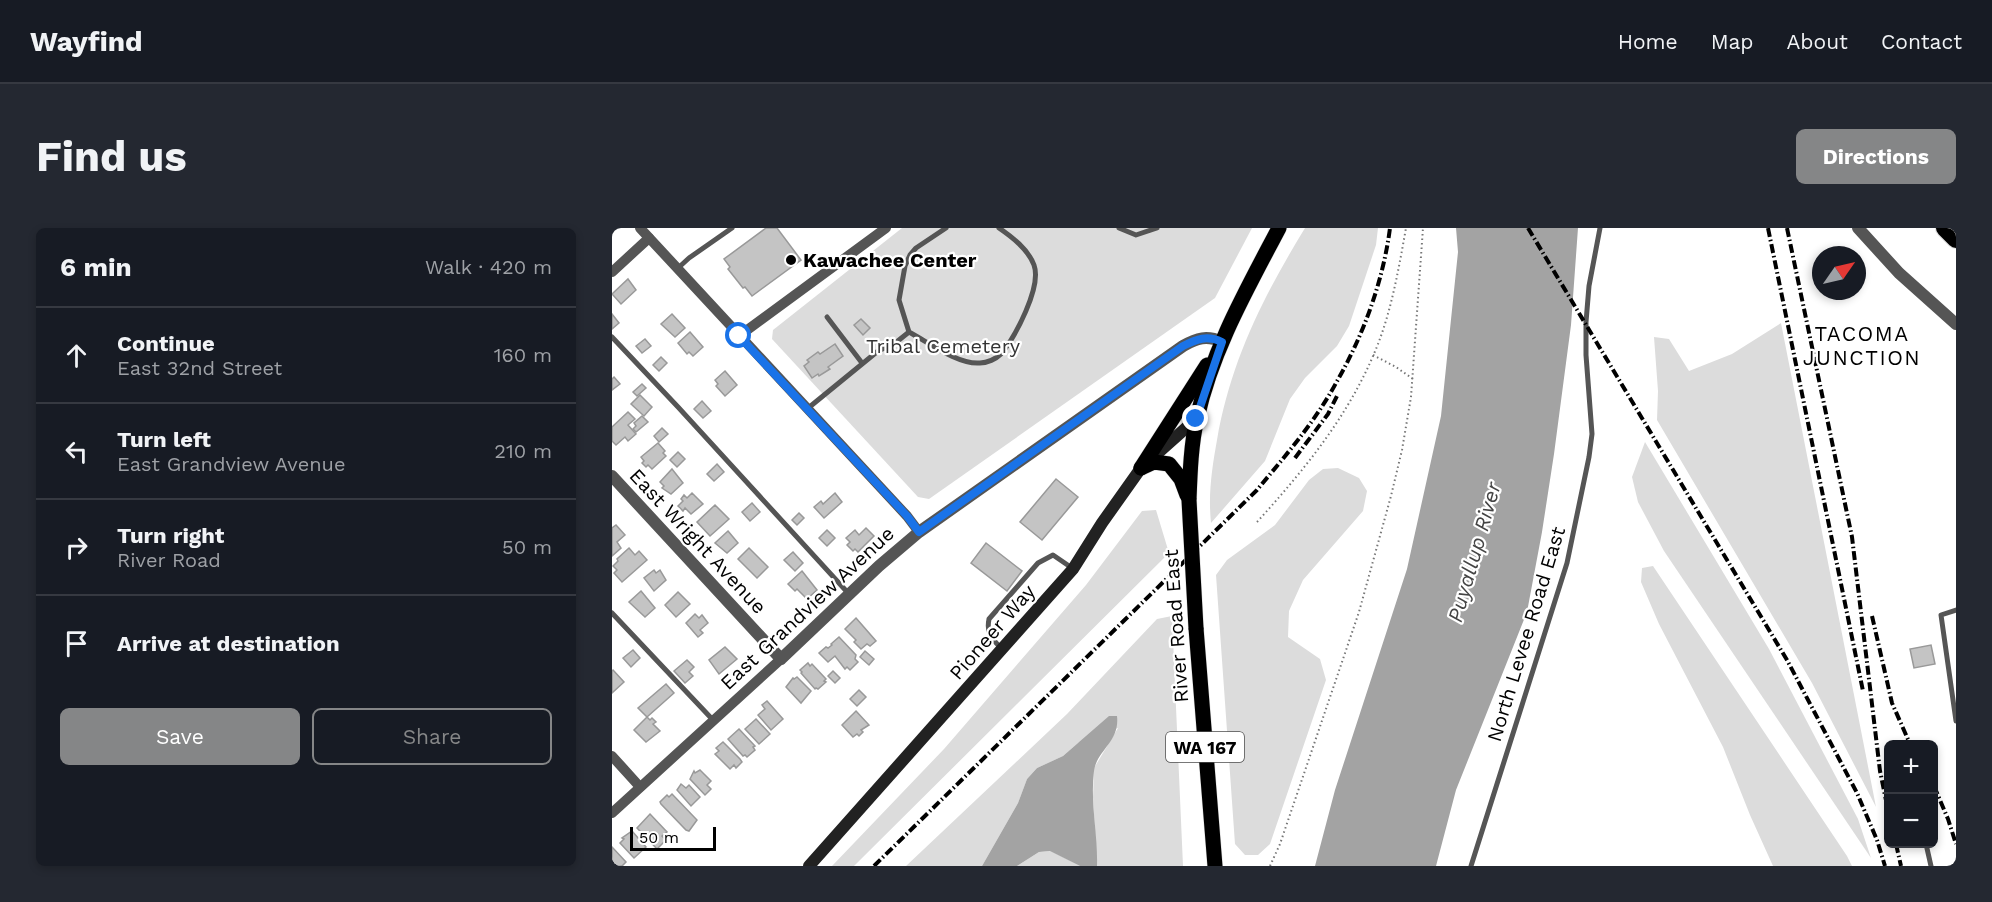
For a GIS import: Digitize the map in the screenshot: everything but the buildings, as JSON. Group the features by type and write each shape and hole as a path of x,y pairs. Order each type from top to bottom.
{"highway":[{"path":"1946,228 1956,239"}],"main road":[{"name":"WA 167","path":"1196,419 1222,342 1279,228"},
{"path":"1141,468 1222,342"},
{"name":"Pioneer Way","path":"809,866 1074,569 1102,523 1141,468 1196,419"},
{"name":"River Road East","path":"1196,419 1189,500 1196,628 1215,866"},
{"path":"1141,468 1154,462 1169,464 1181,479 1189,500"}],"street":[{"path":"640,228 919,532"},
{"path":"739,336 886,228"},
{"path":"1858,228 1899,273 1956,324"},
{"path":"612,272 649,238"},
{"name":"East Grandview Avenue","path":"612,813 919,532 1183,346 1202,338 1214,338 1222,342"},
{"name":"East Wright Avenue","path":"612,476 781,659"},
{"path":"612,756 640,787"}],"lane":[{"path":"677,269 688,258 732,228"},
{"path":"946,228 916,248 910,255 905,266 899,300 909,332 968,362 982,363 1000,355 1020,324 1031,297 1036,276 1034,264 1026,253 1014,239 999,228"},
{"path":"1119,228 1136,235 1156,228"},
{"name":"North Levee Road East","path":"1471,866 1561,584 1587,468 1592,434 1586,322 1589,286 1600,228"},
{"path":"827,317 862,363"},
{"path":"807,409 862,363 909,332"},
{"path":"612,337 849,594"},
{"path":"1002,649 988,634 989,619 1038,563 1053,555 1074,569"},
{"path":"1956,610 1941,615 1956,721"},
{"path":"612,613 712,720"},
{"path":"1927,848 1931,866"}],"path":[{"path":"1257,522 1316,454 1359,388 1373,355 1392,297 1406,228"},
{"path":"1270,866 1280,844 1359,612 1391,496 1402,450 1413,379 1423,228"},
{"path":"1373,355 1413,379"}],"green space":[{"name":"Tribal Cemetery","path":"902,228 1252,228 1215,298 929,499 918,497 772,339 773,330"},
{"path":"1305,228 1378,228 1376,245 1349,326 1337,346 1305,378 1290,399 1265,461 1211,523 1210,491 1217,440 1231,383 1262,304"},
{"path":"1781,323 1876,807 1812,683 1657,420 1658,391 1654,337 1669,339 1689,371 1732,354"},
{"path":"1645,442 1769,649 1858,819 1871,858 1664,551 1638,502 1632,477"},
{"path":"1338,468 1359,478 1367,491 1363,511 1303,580 1289,611 1288,637 1320,659 1326,680 1270,844 1258,855 1245,855 1235,844 1216,575 1227,560 1275,525 1309,480 1323,469"},
{"path":"1156,510 1169,553 854,866 832,866 944,749 1086,585 1142,511"},
{"path":"1653,566 1852,866 1773,866 1723,747 1659,624 1641,582 1642,568"},
{"path":"1172,616 1183,866 1097,866 1093,797 1094,768 1118,728 1078,743 1063,756 1037,768 1027,779 1018,803 982,866 906,866 1067,714 1157,619"},
{"path":"1051,851 1080,866 1017,866 1039,852"}],"water":[{"name":"Puyallup River","path":"1456,228 1578,228 1571,325 1554,454 1527,612 1456,790 1436,866 1315,866 1335,790 1407,569 1441,416 1458,252"},
{"path":"1109,716 1117,716 1117,725 1112,739 1096,764 1093,783 1097,866 1080,866 1050,851 1039,852 1017,866 982,866 1018,803 1027,779 1037,768 1063,756"}],"railway":[{"path":"874,866 1257,490 1289,451 1328,397 1355,347 1377,288 1390,228"},
{"path":"1528,228 1787,660 1857,793 1877,840 1885,866"},
{"path":"1768,228 1863,691"},
{"path":"1787,228 1852,537 1885,794"},
{"path":"1295,458 1328,414 1338,394"},
{"path":"1872,616 1892,703 1908,740"},
{"path":"1937,794 1956,844"},
{"path":"1897,848 1901,866"}],"place":[{"name":"Kawachee Center","path":"791,260"}],"district":[{"name":"TACOMA JUNCTION","path":"1862,345"}],"route":[{"path":"739,336 907,516 919,532 1183,346 1202,338 1214,338 1222,342 1196,419"}]}
